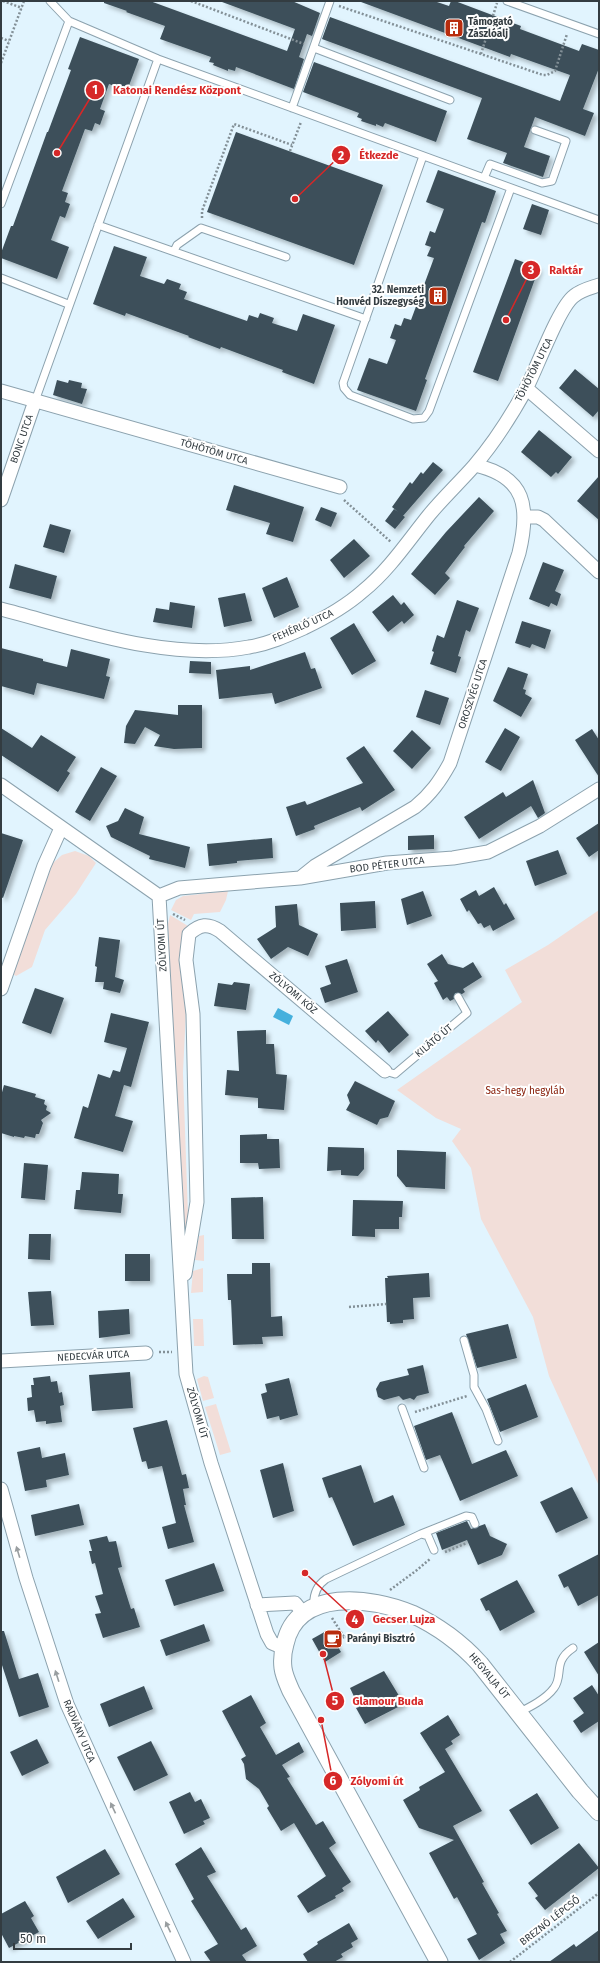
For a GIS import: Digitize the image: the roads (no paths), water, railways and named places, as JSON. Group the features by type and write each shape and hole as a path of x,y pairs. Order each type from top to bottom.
{"street":[{"name":"TÖHÖTÖM UTCA","path":"475,464 498,434 526,388 556,324 572,296 585,289 599,285"},
{"path":"526,388 599,451"},
{"name":"TÖHÖTÖM UTCA","path":"1,391 340,487"},
{"name":"BONC UTCA","path":"1,500 35,401"},
{"name":"OROSZVÉG UTCA","path":"300,878 315,866 415,807 427,797 439,783 450,763 519,553 525,517 518,492 504,475 475,464"},
{"name":"FEHÉRLÓ UTCA","path":"1,609 107,637 161,649 192,651 249,648 280,638 320,620 344,607 365,590 401,552 430,514 475,464"},
{"path":"525,517 538,517 544,520 599,572"},
{"path":"1,785 61,828 113,862 160,902"},
{"name":"BOD PÉTER UTCA","path":"160,902 179,888 300,878 387,863 453,858 488,852 540,826 599,789"},
{"path":"1,989 44,866 61,828"},
{"name":"ZÓLYOMI ÚT","path":"160,902 185,1351 189,1386 211,1463 267,1634 272,1643 284,1648"},
{"name":"ZÓLYOMI KÖZ","path":"197,927 209,925 220,931 385,1071"},
{"name":"ZÓLYOMI ÚT","path":"182,1286 190,1252 197,1195 193,1014 187,949 189,934 197,927"},
{"name":"NEDECVÁR UTCA","path":"1,1361 146,1353"},
{"name":"RADVÁNY UTCA","path":"1,1489 24,1571 67,1704 184,1962"},
{"name":"HEGYALJA ÚT","path":"309,1611 331,1602 347,1600 374,1603 412,1614 444,1632 476,1660 580,1791 599,1812"},
{"path":"257,1605 295,1604 309,1611 292,1626 284,1648 283,1668 291,1691 439,1962"}],"lane":[{"path":"52,2 69,21 158,59 599,220"},
{"path":"292,108 330,2"},
{"path":"511,2 599,34"},
{"path":"1,204 69,21"},
{"path":"314,48 450,100"},
{"path":"35,401 68,304 158,59"},
{"path":"484,178 490,164 542,182 552,181 566,141 535,130"},
{"path":"423,156 343,383 346,392 354,397 413,419 424,418 429,411 511,188"},
{"path":"98,225 366,318"},
{"path":"174,252 177,245 201,228 286,257"},
{"path":"1,278 68,304"},
{"name":"KILÁTÓ ÚT","path":"385,1071 395,1074 467,1013 458,997"},
{"path":"464,1340 474,1375 474,1387 486,1409 498,1441"},
{"path":"404,1412 424,1468"},
{"path":"309,1611 313,1596 322,1582 326,1579 421,1534 466,1516 472,1517 475,1524"},
{"path":"421,1534 428,1536 436,1552"},
{"path":"518,1713 554,1689 562,1658 573,1648"}],"water":[{"path":"278,1008 293,1016 289,1025 273,1017"}],"place":[{"name":"Támogató Zászlóalj","path":"454,28"},
{"name":"Katonai Rendész Központ","path":"57,153"},
{"name":"Étkezde","path":"295,199"},
{"name":"32. Nemzeti Honvéd Díszegység","path":"438,296"},
{"name":"Raktár","path":"506,320"},
{"name":"Gecser Lujza","path":"305,1573"},
{"name":"Parányi Bisztró","path":"333,1639"},
{"name":"Glamour Buda","path":"323,1654"},
{"name":"Zólyomi út","path":"321,1720"}],"park label":[{"name":"Sas-hegy hegyláb","path":"525,1091"}]}
